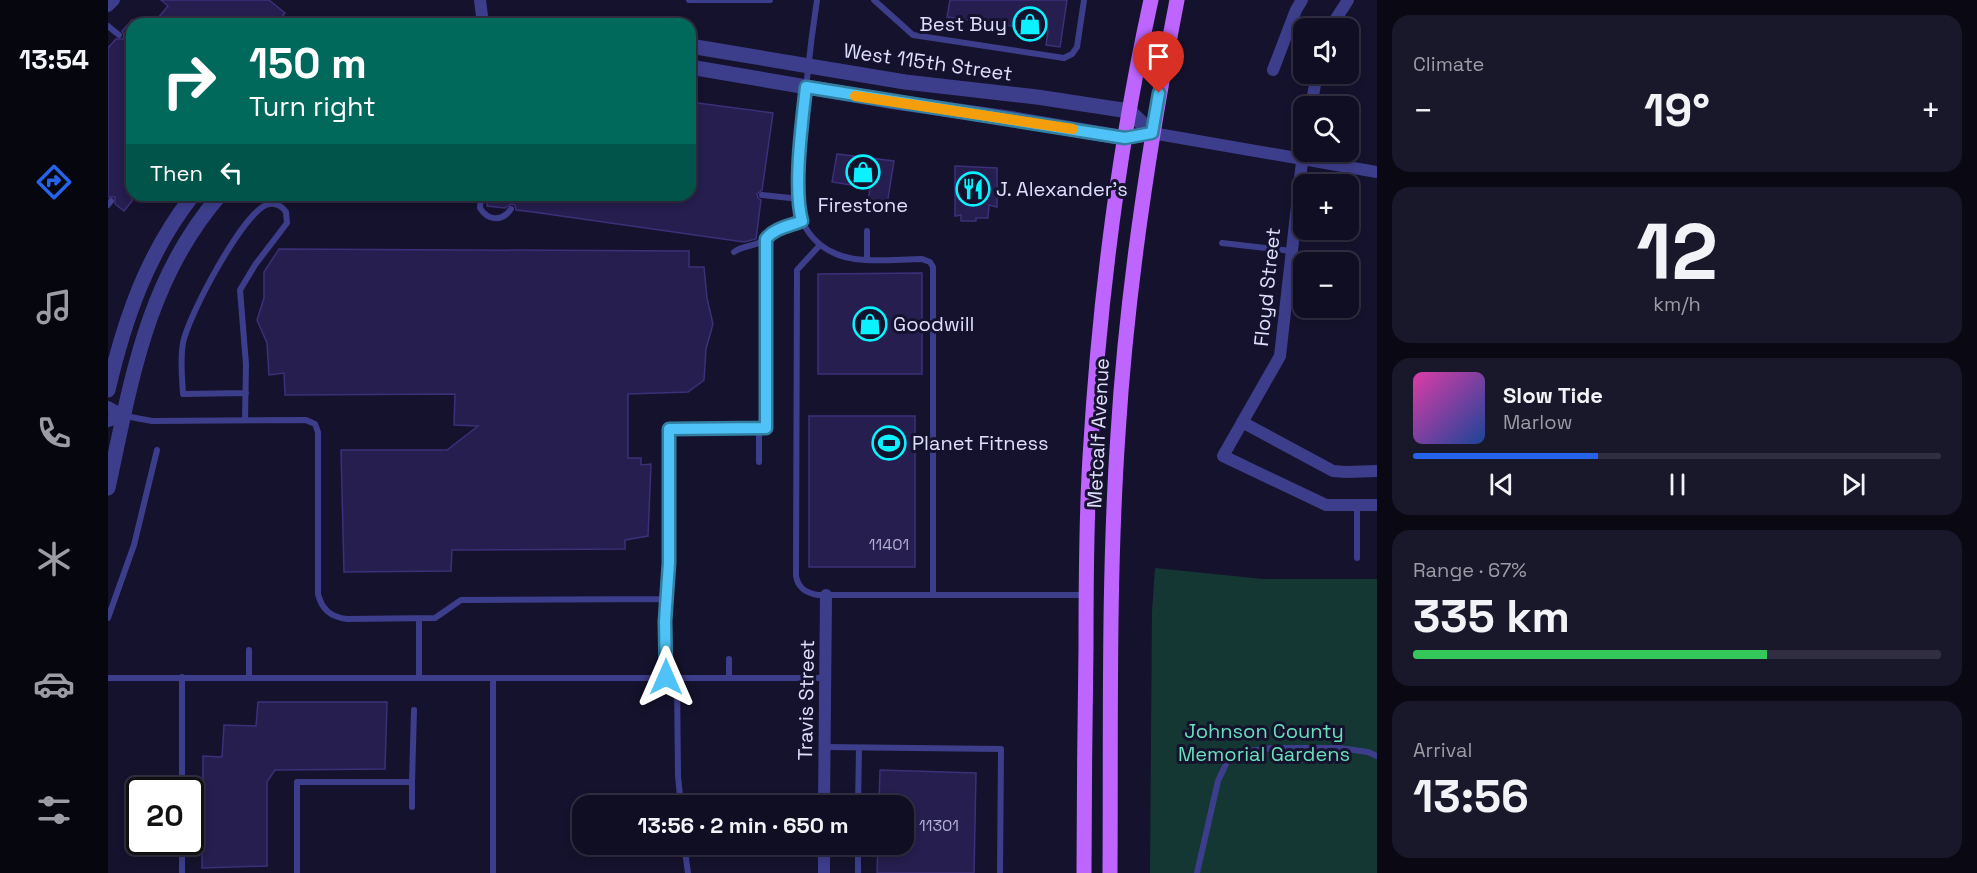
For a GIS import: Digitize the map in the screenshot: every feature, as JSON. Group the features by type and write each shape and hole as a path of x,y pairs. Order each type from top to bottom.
{"main road":[{"name":"Metcalf Avenue","path":"1084,873 1086,596 1090,459 1099,341 1125,138 1151,0"},
{"name":"Metcalf Avenue","path":"1110,873 1112,595 1118,436 1131,284 1152,133 1177,0"}],"street":[{"path":"108,6 114,0"},
{"path":"480,0 482,18"},
{"path":"1273,70 1302,0"},
{"path":"1336,18 1348,0"},
{"name":"West 115th Street","path":"696,47 905,82 1130,111"},
{"path":"696,68 1125,138 1152,133 1293,158"},
{"path":"1130,111 1152,133"},
{"name":"Floyd Street","path":"1300,162 1280,356 1223,456 1326,505 1377,505"},
{"path":"1318,162 1377,172"},
{"path":"108,390 123,329 136,295 161,242 188,201"},
{"path":"108,488 142,342 157,298 174,261 192,231 215,201"},
{"path":"108,407 124,416"},
{"path":"108,420 124,416"},
{"path":"1242,422 1333,471 1377,471"},
{"name":"Travis Street","path":"824,795 826,595"},
{"path":"824,855 824,873"}],"lane":[{"path":"689,0 770,0"},
{"path":"817,0 807,66 800,174 802,221 820,245 841,256 867,259 922,259 927,260 933,267 933,595"},
{"path":"874,0 913,35 1064,58 1072,54 1077,47 1084,0"},
{"path":"108,26 119,35"},
{"path":"762,195 800,200"},
{"path":"481,201 480,208 487,216 496,219 501,218 511,209"},
{"path":"245,420 246,393 246,364 240,290 255,265 287,223 286,212 279,205 266,205 256,213 224,256 200,300 183,343 183,394 246,393"},
{"path":"734,252 754,246 776,230 802,221"},
{"path":"867,231 867,259"},
{"path":"666,677 669,429 766,428 766,239"},
{"path":"1222,243 1291,251"},
{"path":"820,245 797,270 796,576 800,588 812,594 826,595 1086,596"},
{"path":"124,416 152,421 306,420 312,422 318,432 318,594 322,605 336,617 347,619 435,618 461,600 666,599"},
{"path":"759,428 759,462"},
{"path":"108,618 134,545 158,450"},
{"path":"1357,505 1357,558"},
{"path":"419,618 419,677"},
{"path":"249,650 249,677"},
{"path":"729,659 729,678"},
{"path":"182,677 182,777"},
{"path":"677,677 680,795"},
{"path":"108,678 826,678"},
{"path":"493,678 493,873"},
{"path":"412,807 414,710"},
{"path":"825,747 1001,749 1000,873"},
{"path":"858,795 859,748"},
{"path":"1197,873 1218,781 1227,762 1242,752 1273,748 1339,748 1368,752 1377,756"},
{"path":"297,873 297,782 412,782"},
{"path":"182,855 182,873"},
{"path":"685,855 687,873"},
{"path":"858,855 858,873"}],"green space":[{"name":"Johnson County Memorial Gardens","path":"1155,568 1263,579 1377,579 1377,873 1150,873 1152,612"}],"building":[{"path":"161,0 269,0 285,13 281,18 158,18 168,6"},
{"name":"Best Buy","path":"950,0 1067,0 1060,47 1046,45 1048,31 947,17"},
{"path":"126,27 126,201 132,201 124,211 115,204 115,197 108,197 108,48 116,39 123,39 122,31"},
{"path":"696,103 773,113 762,190 757,194 761,200 756,239 744,242 516,210 515,205 511,204 505,208 487,206 487,201 696,201"},
{"path":"837,154 894,161 886,211 867,208 870,188 832,182"},
{"path":"955,166 997,168 997,207 989,205 988,218 961,221 961,215 955,216"},
{"path":"279,249 689,251 689,267 704,267 707,298 713,324 706,349 704,380 688,392 628,394 628,458 641,458 641,465 651,464 648,536 625,540 625,549 452,550 451,571 344,572 341,450 447,450 478,426 454,425 455,394 285,395 284,373 269,375 267,343 257,320 264,298 264,272"},
{"name":"Goodwill","path":"922,273 922,374 818,374 818,274"},
{"path":"809,416 915,416 915,567 809,567"},
{"path":"258,702 387,702 385,769 275,770 267,782 267,866 202,868 202,855 204,855 203,756 222,757 224,725 256,726"},
{"path":"880,770 976,773 974,873 877,873 878,855 914,855 914,795 879,795"}],"slow traffic":[{"path":"855,96 1073,129"}],"place":[{"name":"Best Buy","path":"1030,24"},
{"name":"Firestone","path":"863,172"},
{"name":"J. Alexander's","path":"973,189"},
{"name":"Goodwill","path":"870,324"},
{"name":"Planet Fitness","path":"889,443"}],"route":[{"path":"666,677 669,429 766,428 766,239 776,230 802,221 800,174 806,87 1125,138 1152,133 1159,93"}]}
